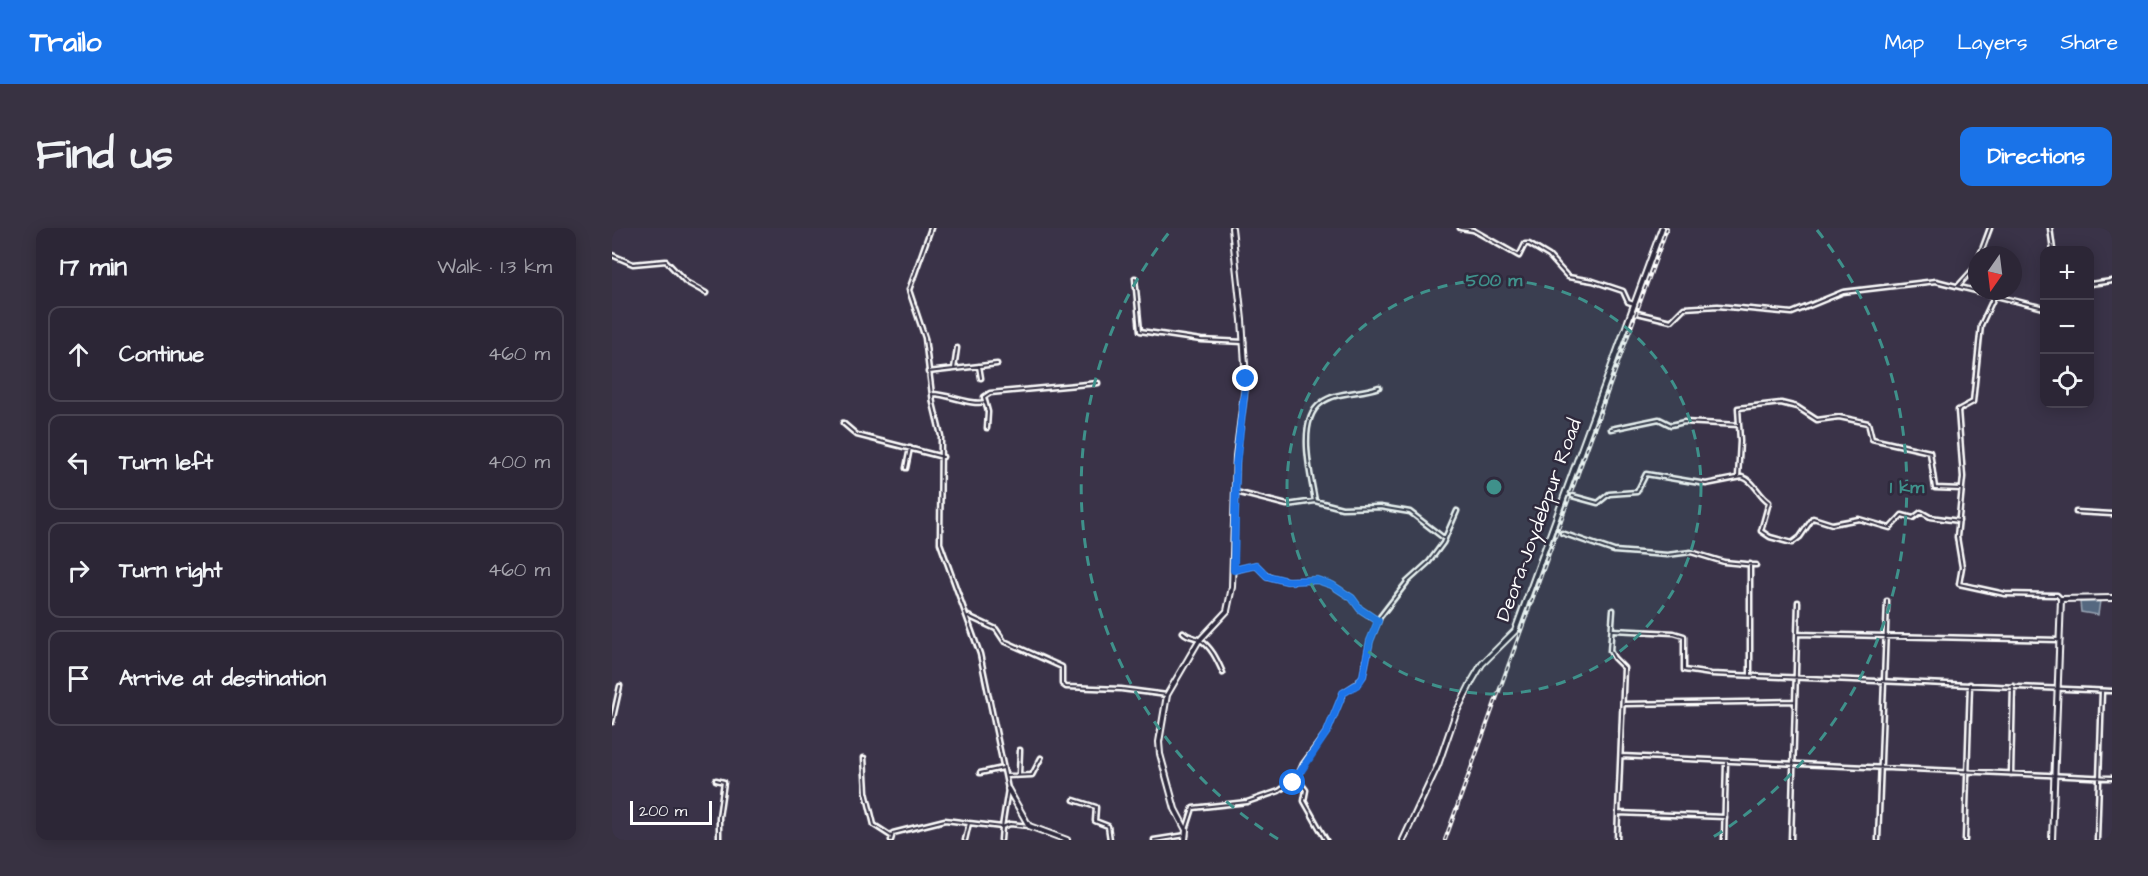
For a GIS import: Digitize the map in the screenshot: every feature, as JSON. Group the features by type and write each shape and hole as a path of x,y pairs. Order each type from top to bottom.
{"street":[{"path":"931,228 909,290 925,338 928,372 943,457 939,491 940,543 980,654 1008,789 1029,826"},
{"path":"1186,835 1175,808 1159,749 1167,695 1200,640 1227,611 1234,570 1234,492 1245,390 1244,342 1232,228"},
{"path":"1460,228 1473,230 1519,256 1525,244 1529,244 1550,256 1568,277 1593,281 1623,291 1628,302 1634,304"},
{"name":"Deora-Joydebpur Road","path":"1403,840 1438,765 1454,720 1472,681 1482,664 1515,631 1662,228"},
{"path":"1983,246 1990,228"},
{"path":"2050,228 2052,246"},
{"path":"612,255 633,264 666,261 686,282 706,293"},
{"path":"1958,286 1968,275"},
{"path":"1135,278 1140,331 1189,339 1244,342"},
{"path":"1631,311 1671,321 1684,308 1718,306 1792,313 1832,295 1872,287 1936,281 1968,289"},
{"path":"2094,283 2112,281"},
{"path":"1993,300 1981,325 1973,402 1958,410 1962,429 1963,489 1957,551 1962,567 1960,585 2005,594 2057,595 2061,599 2112,598"},
{"path":"2008,300 2040,307"},
{"path":"954,369 957,348"},
{"path":"928,372 997,363"},
{"path":"979,366 981,378"},
{"path":"987,428 988,412 984,397 990,393 1098,383"},
{"path":"1315,501 1305,448 1311,418 1320,404 1336,396 1379,387"},
{"path":"932,394 946,394 976,403 985,402"},
{"path":"1737,477 1738,408 1767,402 1791,405 1817,420 1839,417 1869,424 1872,439 1930,452 1935,488 1963,489"},
{"path":"1611,429 1659,419 1671,425 1684,422 1739,425"},
{"path":"843,423 857,435 943,457"},
{"path":"906,468 910,448"},
{"path":"1565,494 1598,503 1609,494 1637,492 1646,474 1706,484 1737,477 1747,479 1762,498 1769,502 1761,531 1790,543 1800,537 1813,518 1832,524 1859,519 1890,528 1902,515 1912,518 1921,512 1930,517 1959,521"},
{"path":"1234,492 1287,505 1315,501 1342,508 1380,507 1410,512 1445,539"},
{"path":"1186,835 1193,808 1248,802 1279,791 1297,778 1303,764 1328,730 1343,693 1358,684 1363,676 1370,641 1378,621 1407,582 1429,562 1445,539 1457,511"},
{"path":"2076,512 2112,514"},
{"path":"1562,533 1614,552 1667,555 1691,552 1724,562 1756,565"},
{"path":"1750,564 1750,675"},
{"path":"1234,570 1256,565 1267,576 1287,581 1317,580 1332,585 1352,598 1360,609 1378,621"},
{"path":"2052,840 2061,599"},
{"path":"1883,840 1878,840 1887,601"},
{"path":"1791,840 1798,602"},
{"path":"1613,610 1612,655 1624,668 1617,840"},
{"path":"967,616 996,628 1004,641 1062,667 1062,684 1066,687 1121,689 1167,695"},
{"path":"1613,630 1674,633 1684,636 1684,670 2112,691"},
{"path":"1183,632 1200,640 1212,652 1223,673"},
{"path":"1797,634 1886,638 2060,640"},
{"path":"1965,840 1970,684"},
{"path":"612,722 620,686"},
{"path":"2011,774 2013,686"},
{"path":"2097,840 2102,691"},
{"path":"1624,704 1795,701"},
{"path":"1018,774 1020,750"},
{"path":"1621,756 2112,778"},
{"path":"864,758 866,792 874,825 891,836 945,820 1002,827 1010,824 1029,826 1067,840"},
{"path":"1005,777 1018,774 1032,775 1041,758"},
{"path":"1724,840 1726,762"},
{"path":"980,773 1003,768"},
{"path":"1297,778 1306,790 1304,801 1326,840"},
{"path":"716,780 724,782 719,817 719,840"},
{"path":"1001,840 1008,789"},
{"path":"1074,800 1096,807 1095,821 1108,826 1110,840"},
{"path":"1618,813 1725,817"},
{"path":"964,840 969,823"},
{"path":"1154,840 1186,835"}],"water":[{"path":"2100,601 2098,615 2081,612 2080,602"}],"railway":[{"path":"1445,840 1667,228"}],"route":[{"path":"1246,379 1236,456 1234,570 1256,565 1267,576 1297,582 1317,580 1332,585 1352,598 1360,609 1378,621 1368,648 1363,676 1358,684 1344,690 1328,730 1303,764 1293,783"}]}
